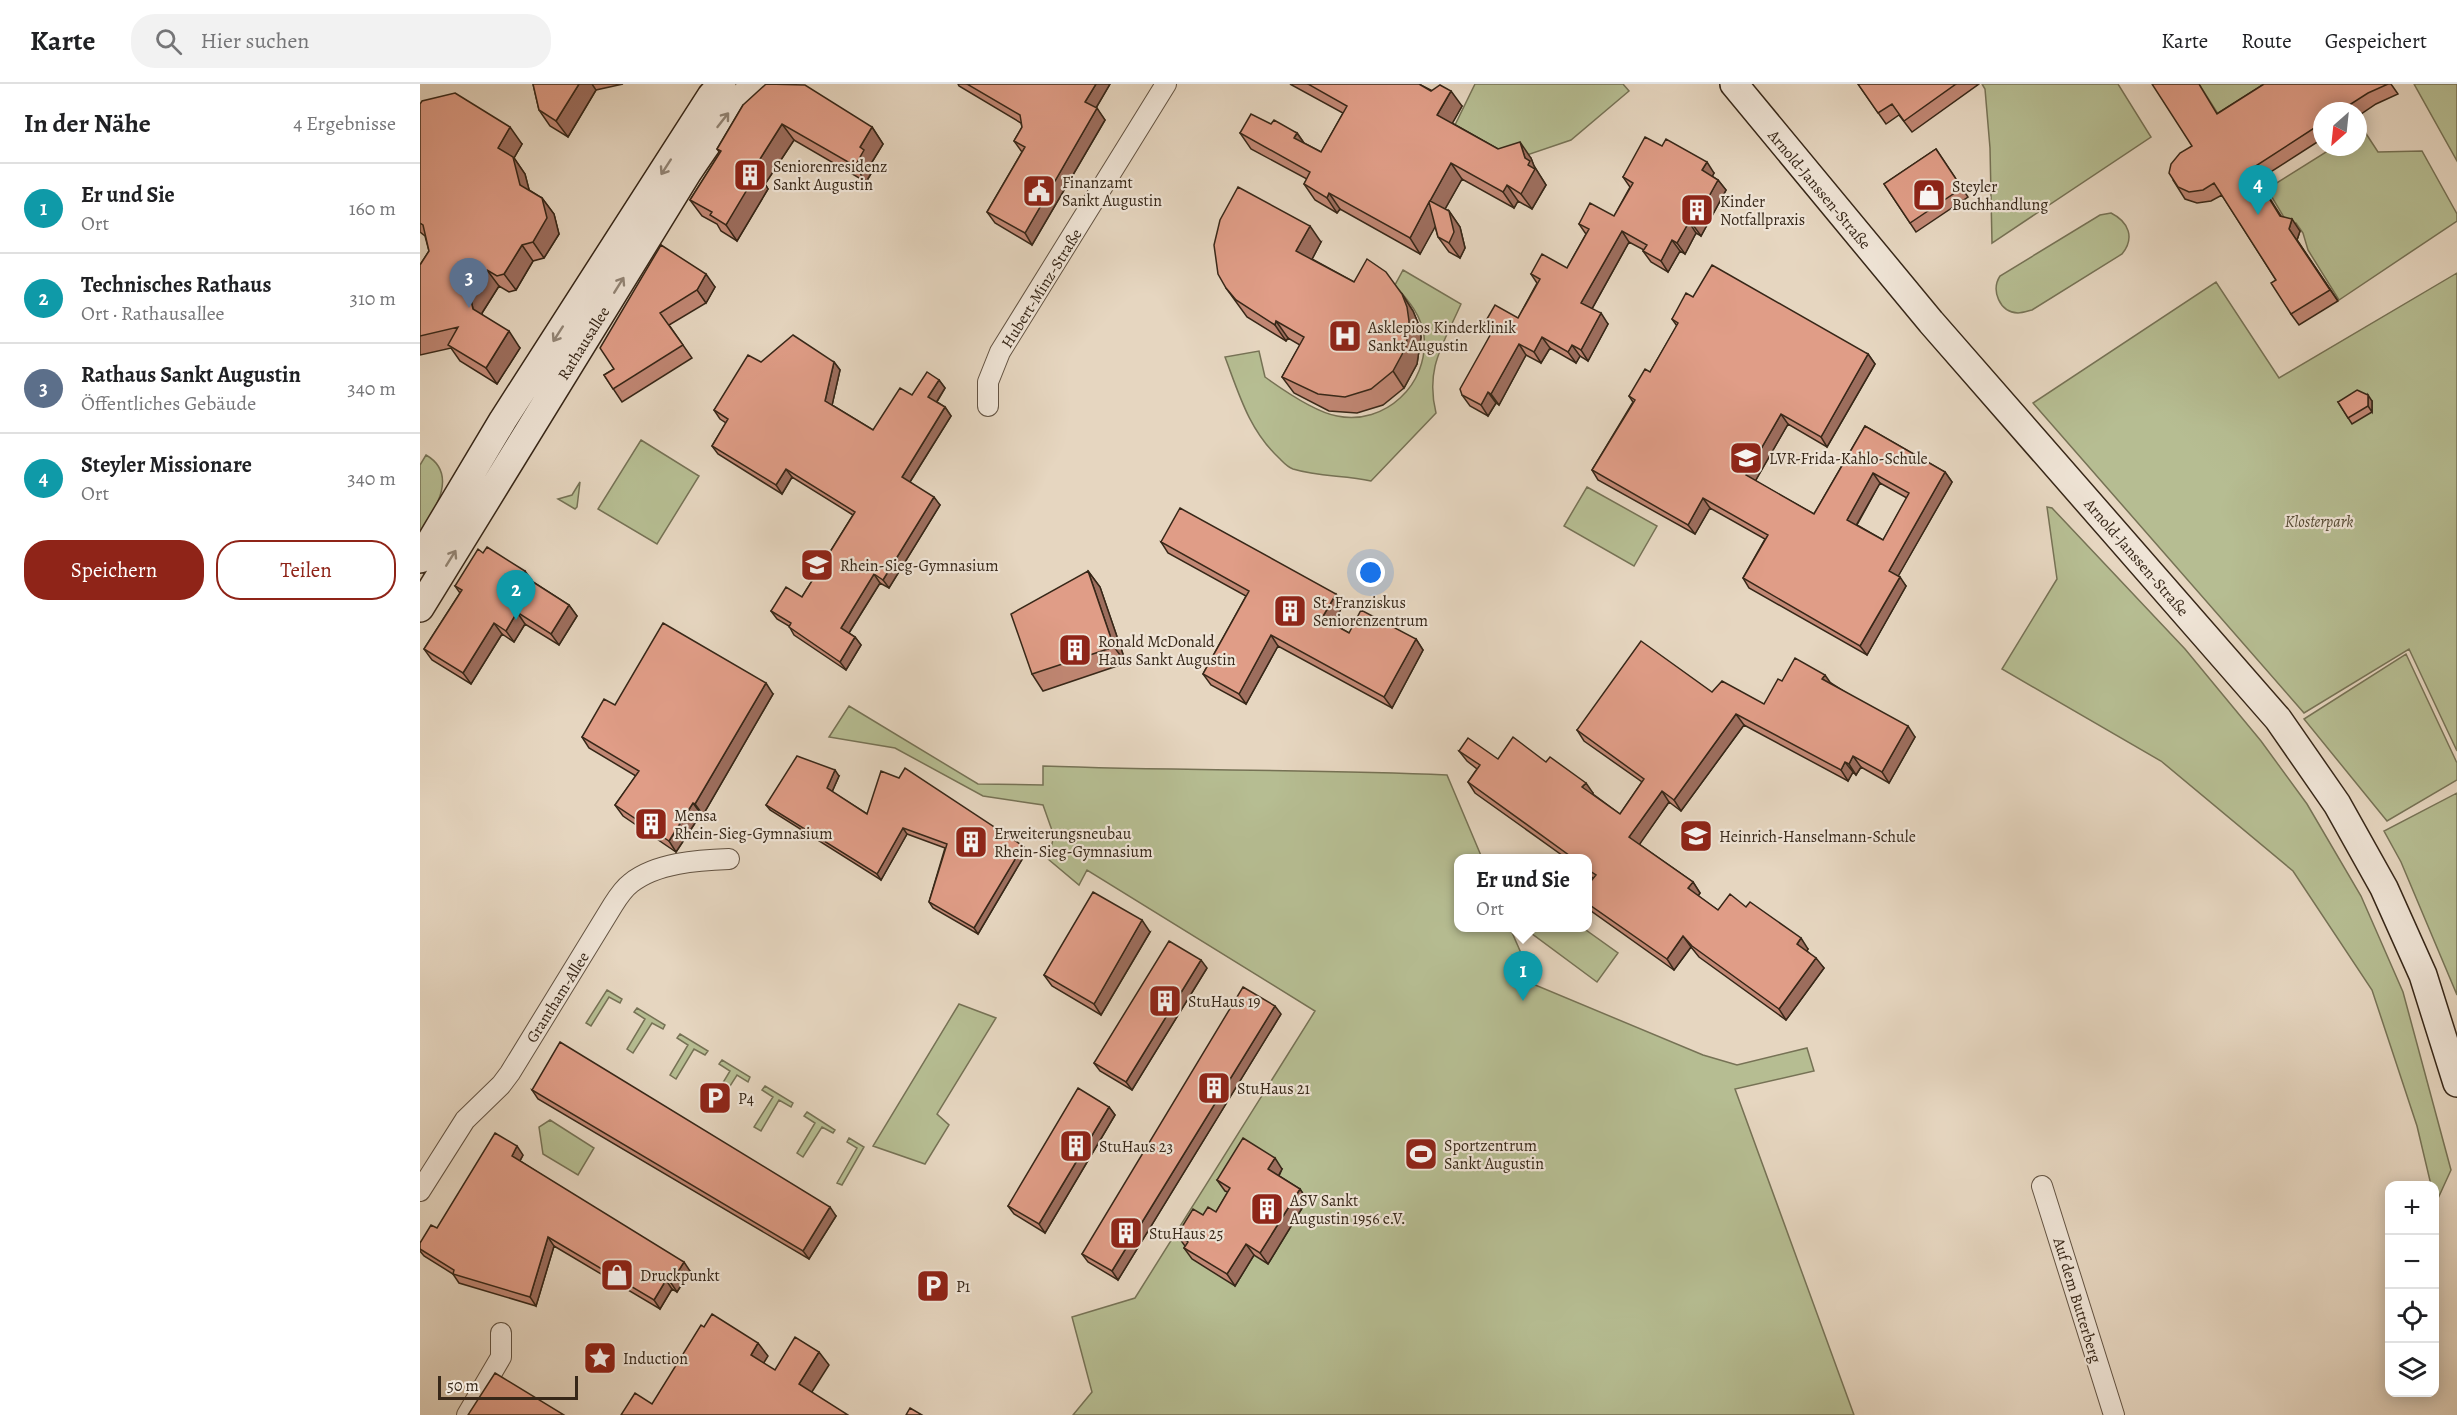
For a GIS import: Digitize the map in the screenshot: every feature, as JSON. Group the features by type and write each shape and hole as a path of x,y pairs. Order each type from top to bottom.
{"main road":[{"name":"Rathausallee","path":"420,559 508,412 711,96 722,84"},
{"name":"Rathausallee","path":"420,608 688,172 718,126 755,84"},
{"name":"Arnold-Janssen-Straße","path":"1734,84 1948,342 2278,719 2337,804 2384,888 2423,975 2457,1083"}],"street":[{"name":"Hubert-Minz-Straße","path":"988,406 988,382 1000,352 1167,84"},
{"name":"Grantham-Allee","path":"420,1191 465,1120 510,1073 629,884 670,866 729,859"},
{"name":"Auf dem Butterberg","path":"2042,1186 2114,1415"},
{"path":"467,1415 501,1357 501,1333"}],"green space":[{"path":"1475,84 1623,84 1629,91 1571,140 1515,159 1455,125"},
{"path":"1982,84 2118,84 2151,137 1992,243 1990,148 1985,89"},
{"path":"2199,84 2290,84 2225,125"},
{"path":"2414,84 2457,84 2457,161"},
{"path":"2367,135 2378,152 2422,151 2457,214 2457,221 2339,300 2308,250 2303,233 2296,223 2288,224 2267,189 2320,156 2367,156"},
{"path":"2111,213 2122,221 2128,231 2128,242 2122,254 2032,310 2011,312 2002,305 1996,288 2000,276 2100,215"},
{"path":"1403,270 1461,304 1442,345 1434,370 1433,397 1436,413 1371,481 1312,473 1289,467 1269,447 1252,423 1225,357 1259,351 1265,377 1300,400 1328,414 1355,417 1387,408 1411,385 1424,354 1423,329 1409,302 1395,285"},
{"name":"Klosterpark","path":"2457,273 2457,751 2409,649 2304,713 2033,403 2216,282 2279,378"},
{"path":"641,440 699,476 657,544 598,509"},
{"path":"426,455 436,463 443,482 437,503 420,534 420,465"},
{"path":"580,482 575,509 558,499 572,495"},
{"path":"1587,487 1657,526 1634,566 1564,526"},
{"path":"2047,507 2052,508 2185,649 2261,741 2307,804 2361,896 2403,992 2451,1170 2439,1196 2439,1181 2430,1181 2417,1126 2372,990 2293,871 2161,761 2002,669 2057,579"},
{"path":"2406,654 2457,763 2457,780 2387,821 2304,719"},
{"path":"849,706 978,784 1043,785 1043,766 1447,775 1480,854 1454,854 1454,932 1512,932 1528,969 1528,982 1703,1055 1737,1065 1807,1048 1814,1071 1735,1089 1854,1415 1073,1415 1092,1392 1072,1317 1135,1298 1315,1011 1087,870 1079,885 1048,859 1054,836 1043,805 983,796 895,748 829,737"},
{"path":"2457,793 2457,995 2401,862 2384,831"},
{"path":"1589,932 1618,953 1597,982 1531,933"},
{"path":"607,990 622,999 620,1003 609,997 591,1026 586,1023"},
{"path":"959,1004 996,1018 937,1114 949,1125 925,1164 873,1146"},
{"path":"637,1008 665,1025 663,1029 652,1023 633,1053 627,1049 645,1019 634,1012"},
{"path":"680,1034 708,1051 705,1055 694,1049 676,1079 670,1075 688,1045 677,1038"},
{"path":"722,1060 750,1077 748,1082 737,1075 718,1105 712,1101 730,1071 719,1064"},
{"path":"765,1086 793,1103 791,1107 779,1100 761,1131 754,1127 773,1097 762,1090"},
{"path":"807,1112 835,1130 833,1133 822,1127 803,1157 797,1153 815,1123 804,1116"},
{"path":"550,1120 594,1148 578,1175 543,1154 539,1127"},
{"path":"849,1138 864,1147 842,1185 837,1183 857,1148 847,1142"}],"building":[{"path":"533,84 579,84 556,121 539,110"},
{"name":"Seniorenresidenz Sankt Augustin","path":"766,84 805,85 872,127 860,147 864,150 855,166 782,124 753,170 757,173 726,225 710,215 712,212 690,200 721,151 717,149 743,105"},
{"name":"Finanzamt Sankt Augustin","path":"967,84 1096,84 1085,102 1097,108 1025,233 987,212 1025,147 1014,141 1022,127 1020,115"},
{"path":"1308,84 1419,84 1431,91 1440,85 1451,91 1437,115 1498,149 1520,142 1525,158 1530,161 1528,165 1535,169 1521,194 1507,185 1503,192 1451,163 1430,201 1449,211 1454,232 1449,243 1438,237 1429,202 1410,238 1329,193 1327,198 1304,184 1310,172 1240,133 1251,114 1271,124 1274,120 1297,133 1294,138 1321,152 1347,106"},
{"path":"1858,84 1956,84 1904,121 1892,104 1878,113"},
{"path":"2152,84 2199,84 2217,114 2264,84 2388,84 2354,102 2313,102 2313,129 2251,169 2280,216 2292,219 2289,229 2330,290 2291,314 2271,283 2276,280 2214,183 2203,190 2189,192 2178,187 2169,173 2171,164 2180,153 2192,146"},
{"path":"455,93 510,127 498,148 513,157 520,185 542,198 547,218 533,242 522,245 504,274 497,276 487,270 470,296 473,309 509,331 486,368 448,345 458,327 420,336 420,265 429,251 423,225 420,223 420,104 422,101"},
{"path":"1645,137 1662,146 1666,139 1707,162 1702,170 1718,180 1693,225 1689,222 1677,243 1672,240 1661,261 1643,251 1647,245 1622,231 1581,303 1601,313 1581,350 1572,345 1568,352 1542,337 1534,352 1519,344 1491,394 1488,392 1481,405 1462,395 1460,389 1493,330 1484,324 1495,305 1518,318 1540,279 1531,274 1542,254 1567,268 1589,229 1579,224 1590,203 1614,216 1633,183 1623,177"},
{"name":"Steyler Buchhandlung","path":"1936,149 1962,188 1910,223 1884,184"},
{"path":"1238,187 1310,226 1296,251 1354,282 1367,259 1386,272 1402,294 1409,321 1406,347 1393,371 1371,389 1345,397 1318,394 1282,377 1304,337 1276,321 1275,325 1236,300 1218,274 1214,245 1220,220"},
{"path":"661,245 706,274 697,290 660,313 683,345 613,389 604,375 614,369 600,348"},
{"path":"1712,265 1868,354 1821,437 1781,414 1746,475 1814,514 1865,426 1945,472 1889,571 1900,577 1860,646 1743,578 1768,535 1703,498 1688,525 1592,470 1635,400 1629,396 1645,369 1650,372 1678,323 1672,319 1686,293 1693,297","holes":["1873,473 1909,493 1883,540 1847,520"]},
{"path":"793,335 834,362 825,401 873,430 900,388 912,395 927,372 939,380 928,397 945,407 902,477 934,497 883,580 874,574 841,628 855,637 840,662 789,627 791,623 771,611 786,587 802,597 855,512 786,469 776,485 712,446 728,419 714,410 748,355 761,362"},
{"path":"2357,390 2368,395 2368,406 2348,418 2338,402"},
{"name":"St. Franziskus Seniorenzentrum","path":"1180,508 1336,594 1322,618 1349,633 1361,610 1416,639 1384,697 1271,635 1239,694 1203,674 1249,591 1161,542"},
{"path":"487,547 525,571 522,575 569,605 551,634 517,612 506,631 494,623 463,673 424,649 462,590 455,586 478,549 483,553"},
{"name":"Ronald McDonald Haus Sankt Augustin","path":"1088,571 1114,647 1032,674 1011,614"},
{"path":"663,623 766,683 695,804 693,803 669,841 615,805 639,771 582,737 604,699 615,705"},
{"path":"1641,641 1712,692 1722,681 1764,704 1778,679 1782,681 1795,658 1825,675 1822,679 1908,726 1882,772 1853,756 1849,764 1845,762 1841,770 1736,714 1674,800 1662,791 1629,837 1693,882 1688,888 1718,910 1730,894 1746,907 1750,902 1801,938 1797,944 1816,958 1779,1009 1692,946 1683,936 1667,959 1592,906 1592,880 1596,875 1592,872 1592,854 1567,854 1468,782 1480,765 1459,751 1468,738 1498,759 1513,737 1546,762 1550,757 1586,783 1582,787 1620,814 1644,779 1577,730"},
{"name":"Erweiterungsneubau Rhein-Sieg-Gymnasium","path":"797,756 835,770 827,788 867,814 881,771 899,778 905,768 1023,846 974,928 929,902 947,844 903,828 877,874 766,805"},
{"path":"1093,892 1142,920 1094,1004 1044,975"},
{"name":"StuHaus 19","path":"1169,941 1201,960 1126,1082 1094,1063"},
{"path":"1243,987 1275,1006 1112,1271 1082,1254"},
{"path":"560,1042 830,1207 803,1251 532,1090"},
{"name":"StuHaus 23","path":"1078,1088 1109,1107 1039,1224 1008,1206"},
{"path":"495,1133 517,1146 512,1156 684,1262 671,1283 666,1280 654,1300 548,1237 530,1297 453,1274 454,1270 420,1249 420,1243 431,1225 437,1228"},
{"name":"ASV Sankt Augustin 1956 e.V.","path":"1243,1138 1275,1158 1268,1169 1300,1189 1260,1253 1246,1244 1227,1274 1184,1248 1188,1242 1177,1235 1193,1209 1203,1215 1208,1207 1216,1212 1230,1188 1217,1180"},
{"path":"712,1314 758,1343 751,1355 775,1370 795,1337 819,1352 799,1384 848,1415 621,1415 635,1393 652,1404 701,1325 704,1327"},
{"path":"495,1373 564,1415 468,1415"},
{"path":"910,1408 922,1415 906,1415"}],"place":[{"name":"Seniorenresidenz Sankt Augustin","path":"750,175"},
{"name":"Finanzamt Sankt Augustin","path":"1039,191"},
{"name":"Steyler Buchhandlung","path":"1929,195"},
{"name":"Kinder Notfallpraxis","path":"1697,210"},
{"name":"Steyler Missionare","path":"2258,215"},
{"name":"Rathaus Sankt Augustin","path":"469,308"},
{"name":"Asklepios Kinderklinik Sankt Augustin","path":"1345,336"},
{"name":"LVR-Frida-Kahlo-Schule","path":"1746,458"},
{"name":"Rhein-Sieg-Gymnasium","path":"817,565"},
{"name":"St. Franziskus Seniorenzentrum","path":"1290,611"},
{"name":"Technisches Rathaus","path":"516,620"},
{"name":"Ronald McDonald Haus Sankt Augustin","path":"1075,650"},
{"name":"Mensa Rhein-Sieg-Gymnasium","path":"651,824"},
{"name":"Heinrich-Hanselmann-Schule","path":"1696,836"},
{"name":"Erweiterungsneubau Rhein-Sieg-Gymnasium","path":"971,842"},
{"name":"StuHaus 19","path":"1165,1001"},
{"name":"Er und Sie","path":"1523,1001"},
{"name":"StuHaus 21","path":"1214,1088"},
{"name":"P4","path":"715,1098"},
{"name":"StuHaus 23","path":"1076,1146"},
{"name":"Sportzentrum Sankt Augustin","path":"1421,1154"},
{"name":"ASV Sankt Augustin 1956 e.V.","path":"1267,1209"},
{"name":"StuHaus 25","path":"1126,1233"},
{"name":"Druckpunkt","path":"617,1275"},
{"name":"P1","path":"933,1286"},
{"name":"Induction","path":"600,1358"}]}
